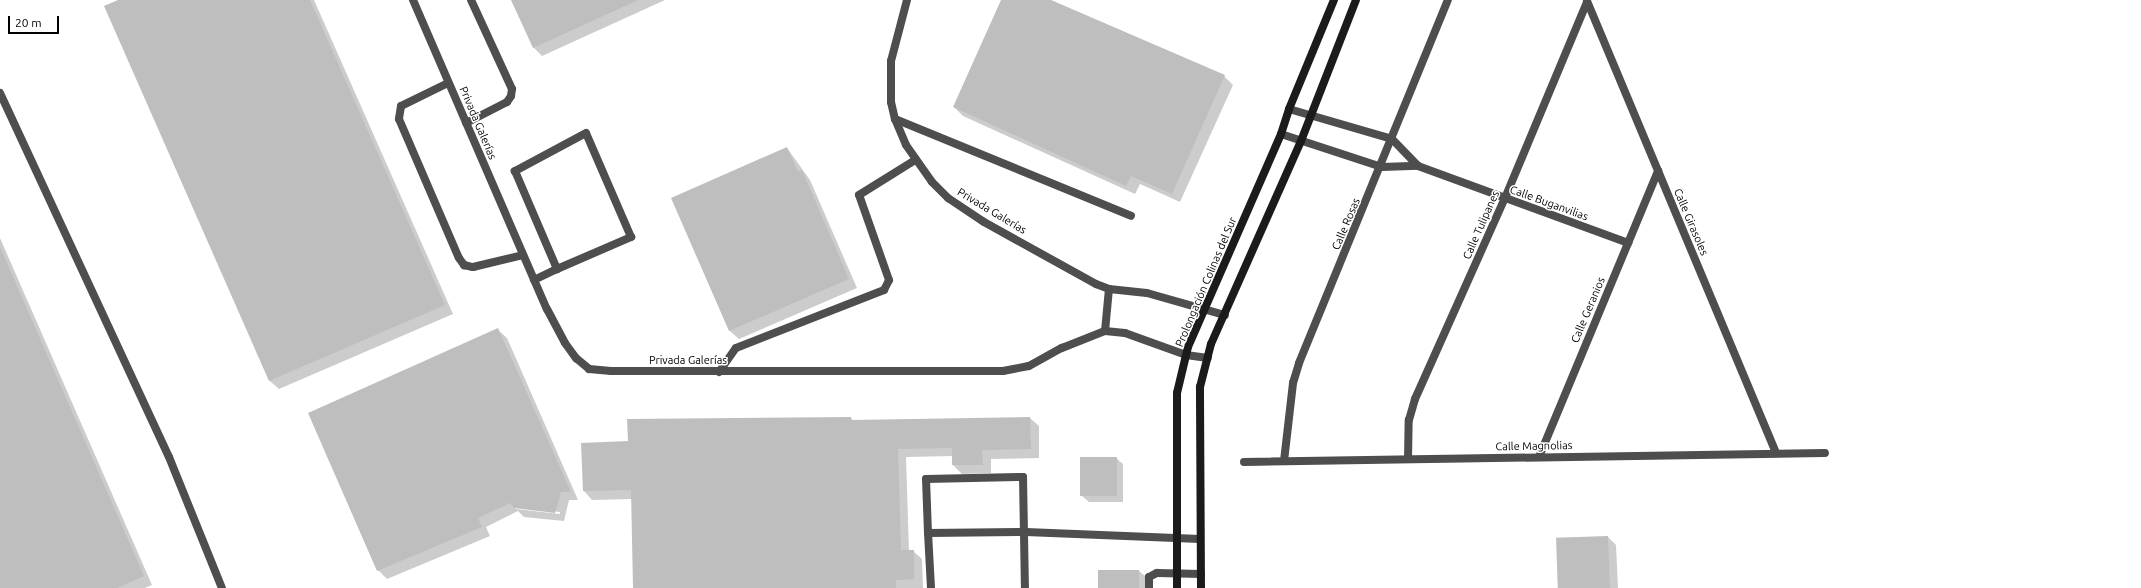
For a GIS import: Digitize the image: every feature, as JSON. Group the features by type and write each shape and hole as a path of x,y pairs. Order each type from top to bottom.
{"street":[{"name":"Privada Galerías","path":"413,0 534,280 565,343 576,358 589,369 719,372 1003,372 1029,366 1062,348 1105,331 1125,333 1186,355 1208,358"},
{"path":"466,123 507,102 511,96 512,89 471,0"},
{"name":"Privada Galerías","path":"907,0 891,61 890,85 895,119 916,160 948,198 1080,276 1109,289 1147,293 1225,315"},
{"name":"Prolongación Colinas del Sur","path":"1177,588 1177,393 1186,355 1281,134 1289,109 1334,0"},
{"path":"1201,588 1200,387 1211,344 1301,141 1356,0"},
{"name":"Calle Rosas","path":"1284,461 1291,399 1299,363 1382,166 1448,0"},
{"name":"Calle Girasoles","path":"1587,1 1776,452"},
{"name":"Calle Tulipanes","path":"1408,459 1409,420 1415,399 1505,198 1587,1"},
{"path":"448,83 401,106 399,119 456,252 464,265 473,267 523,255"},
{"path":"0,93 169,457 222,588"},
{"name":"Calle Buganvilias","path":"1289,109 1392,139 1418,166"},
{"path":"895,119 1131,216"},
{"path":"534,280 557,270 631,237 586,133 515,171 557,270"},
{"name":"Calle Buganvilias","path":"1281,134 1382,166 1418,166 1628,243"},
{"path":"719,372 736,348 884,290 889,280 859,195 916,160"},
{"name":"Calle Geranios","path":"1539,457 1658,171"},
{"path":"1105,331 1109,289"},
{"name":"Calle Magnolias","path":"1244,462 1776,452 1825,453"},
{"path":"931,588 926,479 1024,477 1026,532 1025,588"},
{"path":"928,533 1026,532 1200,539"},
{"path":"1149,588 1149,577 1157,572 1201,574"}],"building":[{"path":"118,0 310,0 445,305 269,381 104,6"},
{"path":"511,0 638,0 533,48"},
{"path":"1001,0 1051,0 1225,75 1172,194 1131,176 1126,186 953,107"},
{"path":"787,147 798,172 802,170 849,279 729,331 671,198"},
{"path":"0,247 144,576 117,588 0,588"},
{"path":"498,328 571,492 561,492 555,513 514,508 510,503 478,518 482,527 377,571 308,413"},
{"path":"851,417 851,420 1030,417 1031,449 982,450 983,465 952,465 952,448 898,449 901,550 914,550 914,579 896,580 896,588 633,588 631,490 583,491 581,443 628,441 627,419"},
{"path":"1080,457 1117,457 1117,496 1080,496"},
{"path":"1608,536 1610,588 1558,588 1556,538"},
{"path":"1098,570 1139,570 1139,588 1098,588"}]}
